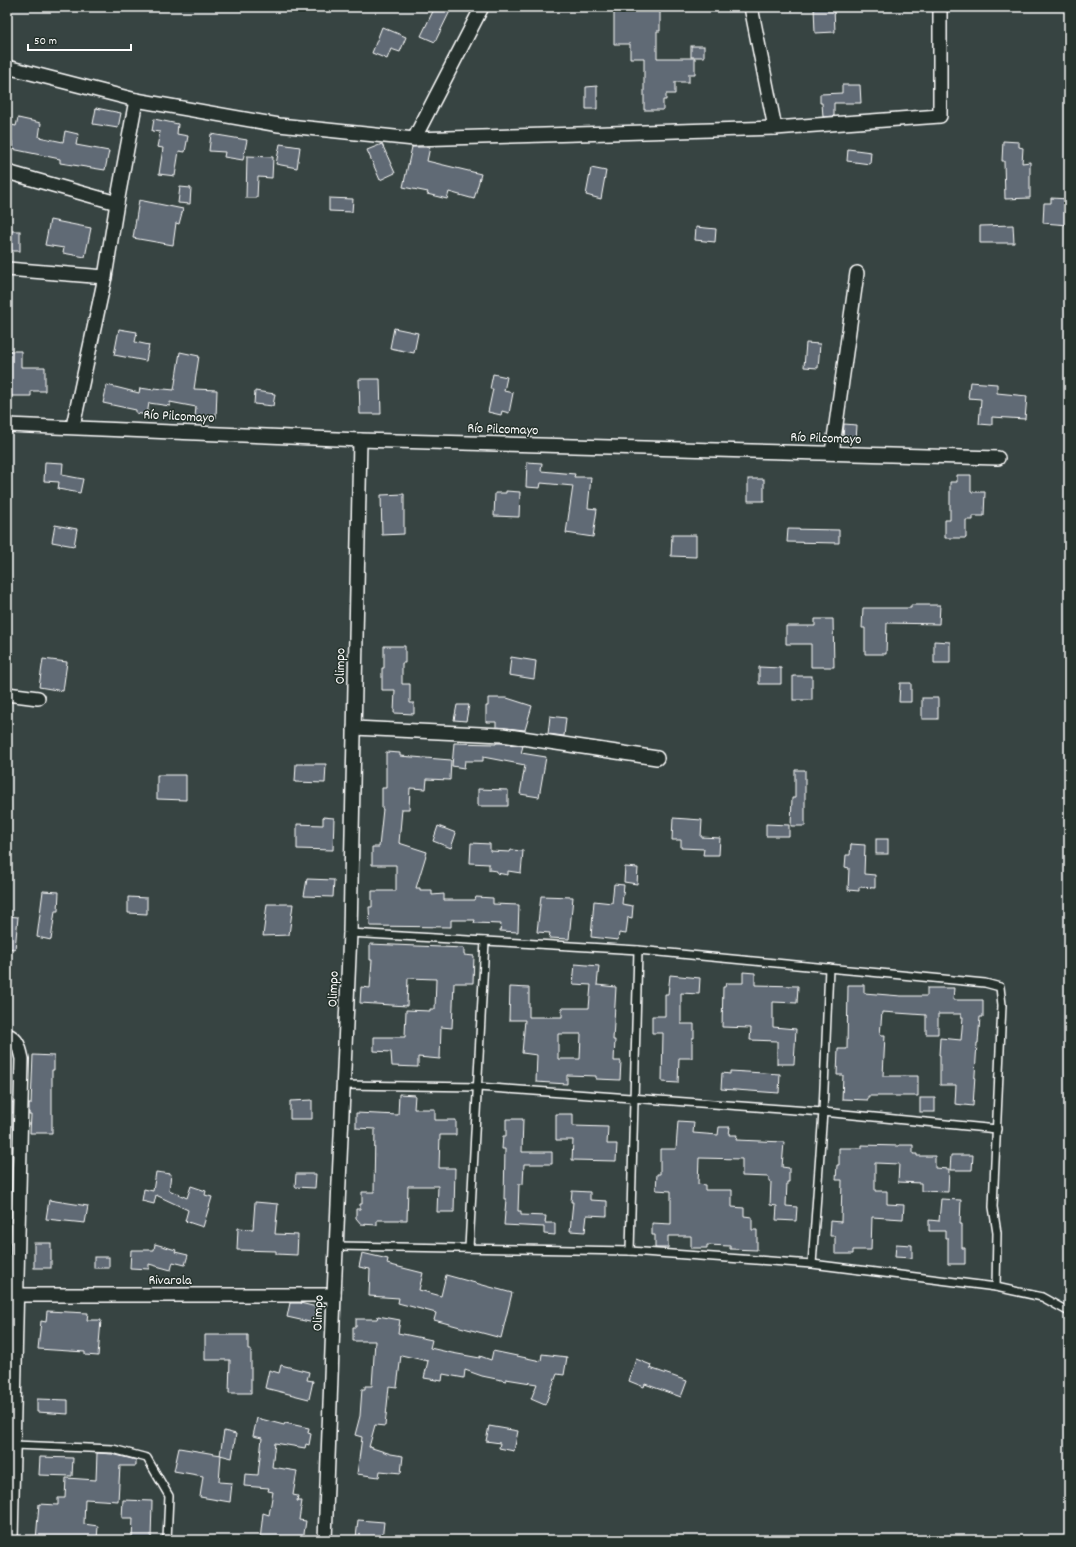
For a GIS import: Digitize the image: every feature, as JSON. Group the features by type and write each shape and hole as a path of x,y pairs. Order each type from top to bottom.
{"street":[{"path":"414,139 482,7"},
{"path":"751,7 775,128"},
{"path":"7,67 136,100 279,124 414,139 775,128 940,116 940,7"},
{"path":"73,426 105,278 136,100"},
{"path":"7,172 117,204"},
{"path":"7,269 105,278"},
{"path":"832,454 857,272"},
{"name":"Río Pilcomayo","path":"7,425 73,426 360,440 998,458"},
{"name":"Olimpo","path":"325,1540 350,933 360,440"},
{"path":"7,694 38,698"},
{"path":"354,728 502,735 657,758"},
{"path":"7,1036 10,1036 19,1046 22,1060 12,1295 14,1445 11,1540"},
{"name":"Rivarola","path":"12,1295 334,1295"}],"lane":[{"path":"350,933 638,950 985,983 1000,987 1002,1005 993,1208 997,1233 996,1287"},
{"path":"469,1248 485,941"},
{"path":"630,1251 638,950"},
{"path":"812,1264 823,1112 829,968"},
{"path":"344,1085 478,1087 823,1112 997,1129"},
{"path":"337,1246 630,1251 812,1264 996,1287 1042,1297 1069,1312"},
{"path":"14,1445 112,1449 147,1458 169,1496 167,1540"}],"building":[{"path":"435,7 452,7 435,42 421,36"},
{"path":"814,7 834,7 835,32 815,33"},
{"path":"614,8 660,10 660,31 657,31 657,58 695,58 695,74 689,74 689,82 675,82 675,94 666,94 666,100 663,100 663,110 644,110 644,58 630,58 630,44 614,44"},
{"path":"382,27 406,37 400,52 391,49 387,59 372,53"},
{"path":"691,46 704,46 704,57 691,57"},
{"path":"842,85 860,85 861,103 834,103 834,116 823,117 820,94 842,93"},
{"path":"597,86 597,109 586,109 586,87"},
{"path":"96,108 121,113 118,128 93,124"},
{"path":"18,118 41,123 39,137 63,142 65,131 78,134 76,145 109,151 105,170 60,163 60,159 12,149 13,142 7,141 7,124 16,126"},
{"path":"154,119 178,124 177,134 188,136 185,152 179,151 175,176 159,174 163,148 157,147 160,132 152,131"},
{"path":"211,134 247,140 243,160 224,157 225,152 209,151"},
{"path":"1003,141 1019,142 1019,147 1023,148 1022,163 1030,162 1030,198 1005,199 1004,161 1002,161"},
{"path":"280,144 300,147 297,168 276,164"},
{"path":"382,144 395,173 380,180 367,150"},
{"path":"412,147 430,147 427,161 481,174 474,199 449,192 447,199 427,194 428,192 403,187"},
{"path":"848,149 871,152 870,164 847,161"},
{"path":"247,156 273,157 272,178 258,177 257,198 246,198"},
{"path":"591,168 606,171 601,199 586,195"},
{"path":"180,187 191,188 190,204 178,203"},
{"path":"329,198 353,199 352,212 329,211"},
{"path":"1051,198 1069,199 1069,225 1043,223 1044,203 1051,203"},
{"path":"139,200 183,209 179,224 176,223 173,245 133,238"},
{"path":"50,220 91,228 85,257 63,253 64,248 45,245"},
{"path":"1013,225 1014,243 980,243 980,226"},
{"path":"696,227 716,229 715,242 695,240"},
{"path":"7,231 20,231 20,251 7,251"},
{"path":"394,328 418,333 414,353 390,348"},
{"path":"119,329 137,332 135,342 149,345 146,361 114,355"},
{"path":"806,343 820,344 818,368 804,367"},
{"path":"7,351 21,351 21,367 45,367 45,391 31,391 31,396 7,396"},
{"path":"180,352 199,356 194,389 217,390 216,418 195,417 196,407 170,402 170,406 149,403 147,415 136,413 136,410 103,403 107,385 139,393 140,388 174,390"},
{"path":"493,374 507,377 504,391 513,393 509,413 502,411 501,415 488,412 493,389 490,389"},
{"path":"359,379 380,379 381,414 360,414"},
{"path":"970,382 997,384 997,393 1027,396 1025,419 992,417 992,425 979,424 981,399 968,398"},
{"path":"255,391 275,394 273,406 254,404"},
{"path":"844,424 857,425 856,440 843,439"},
{"path":"45,462 63,463 62,475 83,479 80,493 58,489 59,482 44,481"},
{"path":"527,462 542,463 541,471 575,474 574,477 591,477 588,508 597,509 593,537 566,533 573,486 541,483 540,488 526,487"},
{"path":"957,475 971,475 971,492 985,492 984,516 973,516 973,520 966,520 966,538 945,538 945,520 950,520 950,482 957,482"},
{"path":"748,479 764,479 764,501 748,501"},
{"path":"506,491 520,492 519,517 494,516 495,493 506,493"},
{"path":"404,494 404,534 382,535 381,495"},
{"path":"55,525 77,529 74,546 52,542"},
{"path":"788,529 839,530 839,543 787,542"},
{"path":"672,535 696,535 696,557 671,556"},
{"path":"911,605 940,605 939,624 887,623 886,654 865,654 865,628 862,628 863,608 911,608"},
{"path":"815,619 833,619 834,667 811,667 811,644 786,644 786,626 815,626"},
{"path":"934,641 950,642 950,663 934,663"},
{"path":"384,646 405,646 405,663 402,663 402,684 410,684 410,703 414,703 414,714 394,713 395,690 382,690"},
{"path":"511,657 536,661 534,679 509,675"},
{"path":"43,659 67,662 63,691 39,687"},
{"path":"759,667 781,668 781,684 759,684"},
{"path":"793,676 812,676 812,700 793,700"},
{"path":"900,683 911,683 911,702 899,702"},
{"path":"488,698 507,698 532,706 525,730 496,727 496,722 486,722 486,706 488,706"},
{"path":"922,698 938,698 938,719 922,719"},
{"path":"457,705 469,705 466,721 454,720"},
{"path":"550,716 566,718 564,736 548,734"},
{"path":"454,743 501,743 523,746 521,753 546,757 539,797 520,794 525,765 483,757 483,761 465,761 464,768 452,766"},
{"path":"386,752 400,753 400,756 451,760 450,780 427,779 426,789 410,788 409,809 402,809 399,843 427,852 416,888 420,888 420,890 432,890 432,895 444,894 444,900 475,900 476,897 493,898 493,904 519,905 518,932 500,931 501,924 474,923 475,920 451,920 451,927 370,926 369,907 372,907 372,891 396,891 396,865 372,865 372,847 379,847 383,809 382,788 386,788"},
{"path":"296,764 326,764 325,783 295,782"},
{"path":"795,770 805,770 805,826 791,826 792,798 795,798"},
{"path":"157,775 186,775 186,800 157,799"},
{"path":"478,789 508,790 508,806 478,806"},
{"path":"323,817 334,818 333,850 297,849 297,824 323,825"},
{"path":"673,818 702,820 701,837 720,838 719,855 703,855 704,849 681,848 681,840 672,840"},
{"path":"766,824 789,825 789,836 766,836"},
{"path":"438,826 456,833 451,848 433,841"},
{"path":"876,839 888,839 888,854 876,854"},
{"path":"471,843 490,844 490,851 523,851 521,873 508,871 508,875 497,873 497,871 489,870 489,864 470,863"},
{"path":"851,844 865,845 864,874 875,875 875,888 859,887 859,891 848,890 849,868 845,867 846,855 850,855"},
{"path":"625,867 638,868 637,884 624,882"},
{"path":"307,879 334,880 333,897 304,896"},
{"path":"614,884 624,885 622,904 633,906 632,918 628,917 626,934 619,933 618,940 591,937 594,901 612,903"},
{"path":"43,891 59,892 58,911 55,911 51,940 37,937"},
{"path":"541,896 573,897 569,939 549,938 550,933 537,932"},
{"path":"128,897 147,898 147,914 128,913"},
{"path":"267,904 293,904 289,935 263,936"},
{"path":"7,916 18,917 15,949 7,948"},
{"path":"370,944 464,948 464,955 474,956 473,983 454,983 452,1028 441,1027 440,1059 418,1057 418,1067 392,1066 391,1052 374,1051 374,1037 405,1037 406,1010 430,1011 430,1009 435,1009 436,979 408,978 407,1006 360,1003 361,987 370,988 372,960 370,960"},
{"path":"575,964 599,966 597,985 616,987 613,1040 615,1040 614,1061 621,1061 620,1080 596,1079 596,1076 567,1075 567,1084 536,1082 537,1055 522,1053 525,1020 509,1020 510,987 529,988 529,1017 562,1017 562,1008 589,1008 591,985 573,984","holes":["558,1034 581,1034 580,1059 558,1059"]},
{"path":"743,972 755,973 755,985 798,986 797,1003 773,1002 773,1027 796,1029 794,1064 777,1064 777,1041 750,1040 751,1028 722,1027 723,987 725,987 726,983 743,983"},
{"path":"670,975 700,978 699,994 681,993 681,1024 694,1024 694,1038 692,1038 692,1058 679,1058 678,1083 662,1082 663,1033 652,1033 652,1016 665,1016 665,994 668,994"},
{"path":"848,985 864,985 864,993 901,996 927,996 927,988 954,988 953,1000 983,1000 983,1017 980,1017 977,1043 973,1106 955,1104 956,1085 940,1085 940,1038 961,1040 963,1017 961,1017 961,1014 938,1014 938,1034 926,1034 926,1015 882,1012 880,1035 885,1035 883,1076 918,1076 918,1096 868,1096 868,1100 842,1099 843,1075 837,1075 838,1049 847,1049"},
{"path":"33,1055 54,1056 54,1070 52,1070 52,1133 30,1133 31,1115 29,1115 29,1104 31,1104"},
{"path":"730,1071 780,1074 779,1093 721,1089 722,1073 730,1074"},
{"path":"399,1094 415,1095 414,1109 435,1109 435,1120 456,1120 456,1135 440,1135 439,1168 455,1168 454,1212 437,1212 438,1186 408,1186 407,1220 377,1220 377,1225 361,1224 356,1218 356,1209 360,1209 360,1204 362,1204 362,1192 374,1192 375,1129 356,1128 356,1113 398,1115"},
{"path":"920,1098 935,1098 935,1112 920,1112"},
{"path":"312,1100 312,1119 290,1119 290,1101"},
{"path":"7,1102 13,1102 13,1113 7,1113"},
{"path":"556,1114 573,1114 573,1126 608,1127 607,1144 617,1144 616,1161 572,1160 573,1140 556,1140"},
{"path":"506,1119 523,1119 522,1152 552,1152 552,1164 524,1164 523,1184 519,1184 518,1211 521,1211 521,1215 546,1216 545,1223 555,1223 555,1235 544,1234 544,1227 504,1225 506,1199 504,1199 505,1149 502,1149 503,1136 506,1136"},
{"path":"678,1121 694,1122 693,1133 718,1135 719,1127 730,1127 729,1135 737,1135 736,1140 784,1142 782,1167 789,1168 786,1206 797,1207 796,1221 776,1220 777,1206 770,1205 771,1182 769,1181 769,1177 742,1176 742,1159 699,1158 698,1184 705,1185 705,1190 732,1190 732,1207 744,1208 744,1216 752,1217 752,1230 757,1230 757,1250 730,1249 730,1246 707,1245 707,1248 691,1248 691,1236 668,1236 668,1248 655,1248 655,1235 652,1235 652,1223 671,1224 671,1191 656,1190 657,1174 660,1174 660,1149 676,1149"},
{"path":"862,1145 913,1145 913,1154 917,1154 917,1156 935,1156 935,1168 949,1169 948,1192 921,1191 921,1183 898,1182 899,1164 875,1163 875,1191 887,1191 887,1204 904,1205 903,1219 872,1217 871,1250 853,1250 853,1254 835,1254 835,1236 830,1236 831,1221 841,1222 842,1180 836,1180 837,1165 839,1165 839,1148 862,1148"},
{"path":"951,1155 973,1155 972,1170 950,1170"},
{"path":"156,1172 171,1174 169,1190 187,1198 191,1186 206,1191 205,1195 212,1197 203,1227 185,1221 188,1210 156,1195 154,1204 142,1201 144,1189 153,1191"},
{"path":"296,1174 316,1174 315,1188 295,1187"},
{"path":"572,1191 590,1192 590,1200 607,1201 607,1216 587,1215 585,1232 570,1231 573,1202 571,1202"},
{"path":"941,1199 961,1200 960,1224 962,1224 962,1248 965,1248 965,1264 948,1264 948,1238 945,1238 945,1231 929,1231 929,1220 939,1221"},
{"path":"49,1200 88,1206 85,1223 46,1219"},
{"path":"255,1202 278,1204 275,1234 298,1235 297,1255 276,1254 276,1251 237,1250 238,1228 253,1229"},
{"path":"34,1243 51,1243 51,1268 34,1268"},
{"path":"155,1244 176,1250 175,1252 188,1255 185,1265 173,1262 171,1270 149,1264 149,1269 130,1268 131,1250 154,1250"},
{"path":"896,1244 912,1245 912,1258 895,1257"},
{"path":"362,1253 388,1259 387,1264 423,1273 419,1290 441,1296 446,1275 512,1293 501,1338 434,1320 436,1313 398,1303 399,1298 369,1296 370,1269 359,1267"},
{"path":"94,1257 109,1257 109,1268 94,1268"},
{"path":"290,1303 300,1303 317,1307 314,1323 287,1317"},
{"path":"47,1311 88,1313 87,1320 101,1320 98,1356 85,1355 85,1352 38,1349 41,1321 46,1322"},
{"path":"378,1316 400,1320 398,1333 432,1340 430,1348 452,1353 480,1358 480,1356 491,1360 493,1351 541,1361 542,1354 567,1357 564,1375 557,1374 545,1405 531,1399 537,1384 506,1379 506,1381 482,1376 465,1370 464,1378 443,1374 442,1381 424,1378 428,1361 401,1355 397,1387 389,1386 385,1426 375,1425 369,1447 403,1456 401,1473 380,1471 379,1477 357,1474 362,1437 355,1435 360,1416 362,1389 365,1389 365,1386 372,1386 375,1341 353,1341 353,1327 356,1327 356,1319 377,1319"},
{"path":"205,1335 248,1335 248,1350 251,1350 251,1393 229,1393 230,1360 205,1360"},
{"path":"636,1359 651,1365 650,1368 687,1381 681,1397 645,1384 644,1387 629,1381"},
{"path":"281,1365 309,1372 307,1380 313,1381 309,1399 265,1388 269,1370 279,1373"},
{"path":"37,1399 68,1400 68,1414 37,1412"},
{"path":"257,1418 284,1425 285,1423 309,1428 308,1433 311,1434 309,1445 306,1444 305,1448 275,1443 272,1467 297,1471 293,1495 298,1496 297,1501 302,1501 299,1520 306,1521 303,1540 260,1540 263,1513 269,1515 273,1492 268,1491 269,1488 244,1486 245,1474 258,1475 262,1438 253,1436"},
{"path":"489,1426 518,1431 514,1451 499,1448 500,1443 486,1441"},
{"path":"224,1431 236,1434 232,1458 220,1455"},
{"path":"179,1448 221,1455 219,1482 232,1483 230,1502 200,1497 203,1476 174,1471"},
{"path":"97,1453 112,1454 136,1460 136,1466 120,1466 118,1501 85,1499 84,1524 98,1526 97,1540 36,1540 39,1504 58,1505 58,1498 65,1498 66,1478 96,1480"},
{"path":"40,1457 73,1458 72,1476 39,1475"},
{"path":"123,1500 152,1501 151,1540 132,1540 133,1518 122,1518"},
{"path":"358,1520 384,1522 382,1540 356,1538"}]}
